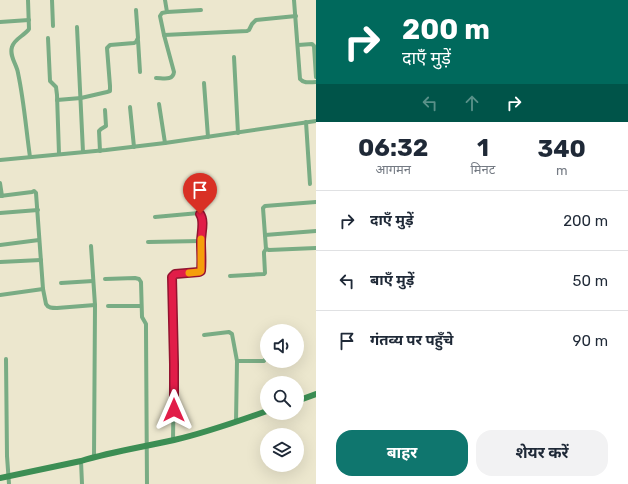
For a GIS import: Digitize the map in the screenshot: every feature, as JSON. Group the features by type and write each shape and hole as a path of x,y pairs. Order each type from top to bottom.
{"main road":[{"path":"304,398 316,394"},
{"path":"0,478 173,440 260,413"}],"street":[{"path":"28,0 29,29 14,42 11,52 18,69 21,84 30,157"},
{"path":"52,0 53,26"},
{"path":"165,0 167,12"},
{"path":"294,0 300,79 304,82 316,82"},
{"path":"136,10 140,72"},
{"path":"156,78 171,78 174,74 160,16 162,13 167,12 201,10"},
{"path":"164,35 247,31 256,20 296,16"},
{"path":"0,22 29,20"},
{"path":"77,27 83,152"},
{"path":"48,38 50,81 56,87 58,154"},
{"path":"57,100 80,98 110,91 107,52 108,46 134,43 138,40"},
{"path":"298,45 312,44 314,46 316,77"},
{"path":"234,57 238,133"},
{"path":"204,83 208,137"},
{"path":"159,104 165,143"},
{"path":"130,107 134,147"},
{"path":"100,150 99,131 106,126 105,110"},
{"path":"0,160 134,147 316,121"},
{"path":"306,122 310,184"},
{"path":"0,183 1,196 34,192 37,195 43,289 47,306 51,308 95,305"},
{"path":"230,276 265,273 265,206 316,202"},
{"path":"0,213 38,210"},
{"path":"155,217 202,215 200,271 175,274 172,277 174,364 173,440"},
{"path":"265,235 316,231"},
{"path":"0,245 39,240"},
{"path":"148,242 201,241"},
{"path":"91,246 95,305 94,457"},
{"path":"266,248 269,250 316,248"},
{"path":"0,262 41,260"},
{"path":"105,279 135,278 139,279 141,282 142,318 146,324 147,484"},
{"path":"61,283 93,281"},
{"path":"0,295 43,289"},
{"path":"108,306 141,306"},
{"path":"204,335 229,332 232,333 237,361 236,422"},
{"path":"6,359 9,484"},
{"path":"237,361 260,361"},
{"path":"81,461 82,484"}],"slow traffic":[{"path":"189,273 201,271 201,239"}],"route":[{"path":"174,410 172,277 174,274 201,271 202,215 200,214"}]}
